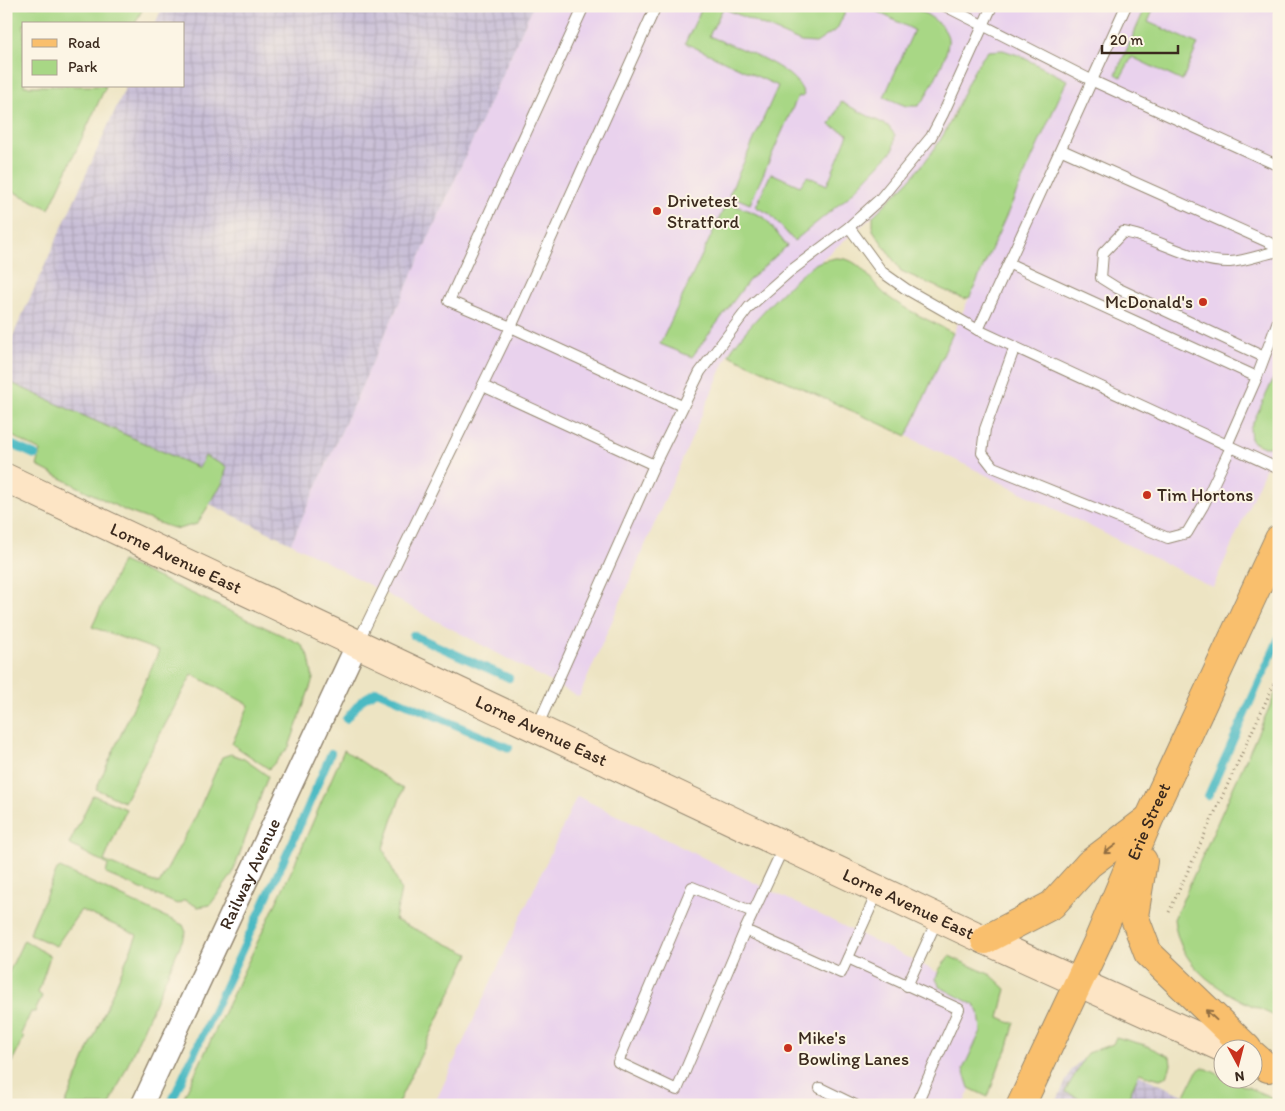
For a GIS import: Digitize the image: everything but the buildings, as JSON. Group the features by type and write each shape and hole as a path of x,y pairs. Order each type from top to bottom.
{"main road":[{"name":"Lorne Avenue East","path":"6,478 358,642 938,918 1212,1043"},
{"name":"Erie Street","path":"1021,1105 1098,941 1149,820 1279,539"},
{"path":"985,940 1052,905 1089,864 1149,820"},
{"path":"1149,820 1134,916 1148,953 1237,1038"}],"street":[{"name":"Railway Avenue","path":"142,1105 358,642"}],"lane":[{"path":"584,6 449,301 511,327 682,406"},
{"path":"358,642 511,327 656,6"},
{"path":"945,6 1094,81 1279,166"},
{"path":"537,728 654,465 700,372 749,307 789,272 849,227 880,199 931,136 992,6"},
{"path":"978,330 1094,81 1126,6"},
{"path":"1062,150 1279,249"},
{"path":"849,227 882,272 906,289 978,330 1014,349 1279,469"},
{"path":"1264,356 1101,278 1104,253 1123,232 1143,235 1201,257 1230,262 1279,249"},
{"path":"1010,264 1257,377"},
{"path":"1014,349 985,429 982,454 993,467 1168,538 1187,533 1203,506 1257,377 1279,318"},
{"path":"483,386 654,465"},
{"path":"753,912 692,887 618,1062 677,1090 745,930 784,845"},
{"path":"745,930 841,973 879,890"},
{"path":"907,986 938,918"},
{"path":"848,958 959,1009 916,1105"},
{"path":"820,1088 855,1105"}],"path":[{"path":"1266,6 1279,12"},
{"path":"1169,912 1279,673"}],"shaded area":[{"path":"163,6 533,6 291,543 6,406 6,351 125,88 185,88 185,22 156,22"},
{"path":"533,6 1279,6 1279,367 1250,429 1251,441 1257,446 1275,447 1213,587 907,436 1067,80 1018,55 978,62 940,141 920,170 873,216 794,283 730,350 579,697 291,543"},
{"path":"577,796 986,996 1000,1020 963,1105 434,1105"},
{"path":"1089,1053 1206,1105 1055,1105 1071,1070"}],"green space":[{"path":"6,6 144,6 136,22 22,22 22,88 105,88 49,209 6,188"},
{"path":"703,6 848,6 837,29 816,43 801,42 723,8 709,36 777,66 790,75 799,85 804,95 802,97 798,96 750,204 729,195 778,86 685,43"},
{"path":"866,6 911,7 926,14 945,30 948,43 945,58 924,100 918,106 906,106 884,97 914,30"},
{"path":"1146,6 1155,6 1148,22 1198,44 1182,81 1132,57 1121,77 1116,74"},
{"path":"1003,50 1018,55 1067,80 970,297 964,299 901,271 873,230 873,216 908,181 932,152 946,131 967,83 980,61 988,51"},
{"path":"841,102 888,126 895,135 893,150 848,197 794,241 770,214 756,207 771,173 800,186 807,176 827,185 848,134 830,125"},
{"path":"727,202 764,217 787,246 749,280 692,357 660,344"},
{"path":"835,258 852,261 892,300 953,333 907,436 729,355 743,334 783,291 817,263"},
{"path":"1279,367 1279,441 1275,447 1264,447 1251,441 1250,429"},
{"path":"9,382 199,468 205,456 227,467 222,484 197,524 178,529 126,511 37,466 41,451 6,433 6,389"},
{"path":"122,561 301,644 309,657 313,679 289,747 269,769 232,744 249,705 192,674 124,802 96,789 159,651 92,627"},
{"path":"1279,686 1279,1018 1227,992 1198,970 1186,956 1178,939 1174,919"},
{"path":"344,750 403,789 383,848 401,890 395,920 469,954 397,1105 180,1105 295,863"},
{"path":"231,754 244,759 268,776 232,875 210,905 198,907 185,900 177,904 106,874 108,865 69,844 93,795 126,809 104,861 159,884 196,816 222,757"},
{"path":"60,868 183,925 186,932 110,1105 65,1105 137,935 81,910 56,946 29,934 57,870"},
{"path":"24,940 50,956 38,993 42,996 35,1012 31,1012 21,1034 24,1037 6,1074 6,978"},
{"path":"949,956 991,975 1006,989 999,1018 1011,1023 1015,1022 1007,1050 1000,1063 988,1097 969,1088 963,1069 981,1031 979,1012 974,1005 940,987 936,979 939,970"},
{"path":"1116,1037 1145,1045 1170,1057 1171,1065 1167,1076 1160,1079 1139,1073 1125,1105 1102,1105 1094,1101 1093,1104 1065,1092 1087,1053 1113,1044"},
{"path":"1203,1067 1212,1071 1212,1088 1249,1088 1273,1098 1270,1102 1275,1105 1180,1105 1197,1071"}],"waterway":[{"path":"6,442 35,455"},
{"path":"413,635 509,678"},
{"path":"1208,796 1279,638"},
{"path":"346,719 362,700 377,691 509,748"},
{"path":"170,1105 297,832 331,753"}],"place":[{"name":"Drivetest Stratford","path":"657,211"},
{"name":"McDonald's","path":"1203,302"},
{"name":"Tim Hortons","path":"1147,495"},
{"name":"Mike's Bowling Lanes","path":"788,1048"}]}
